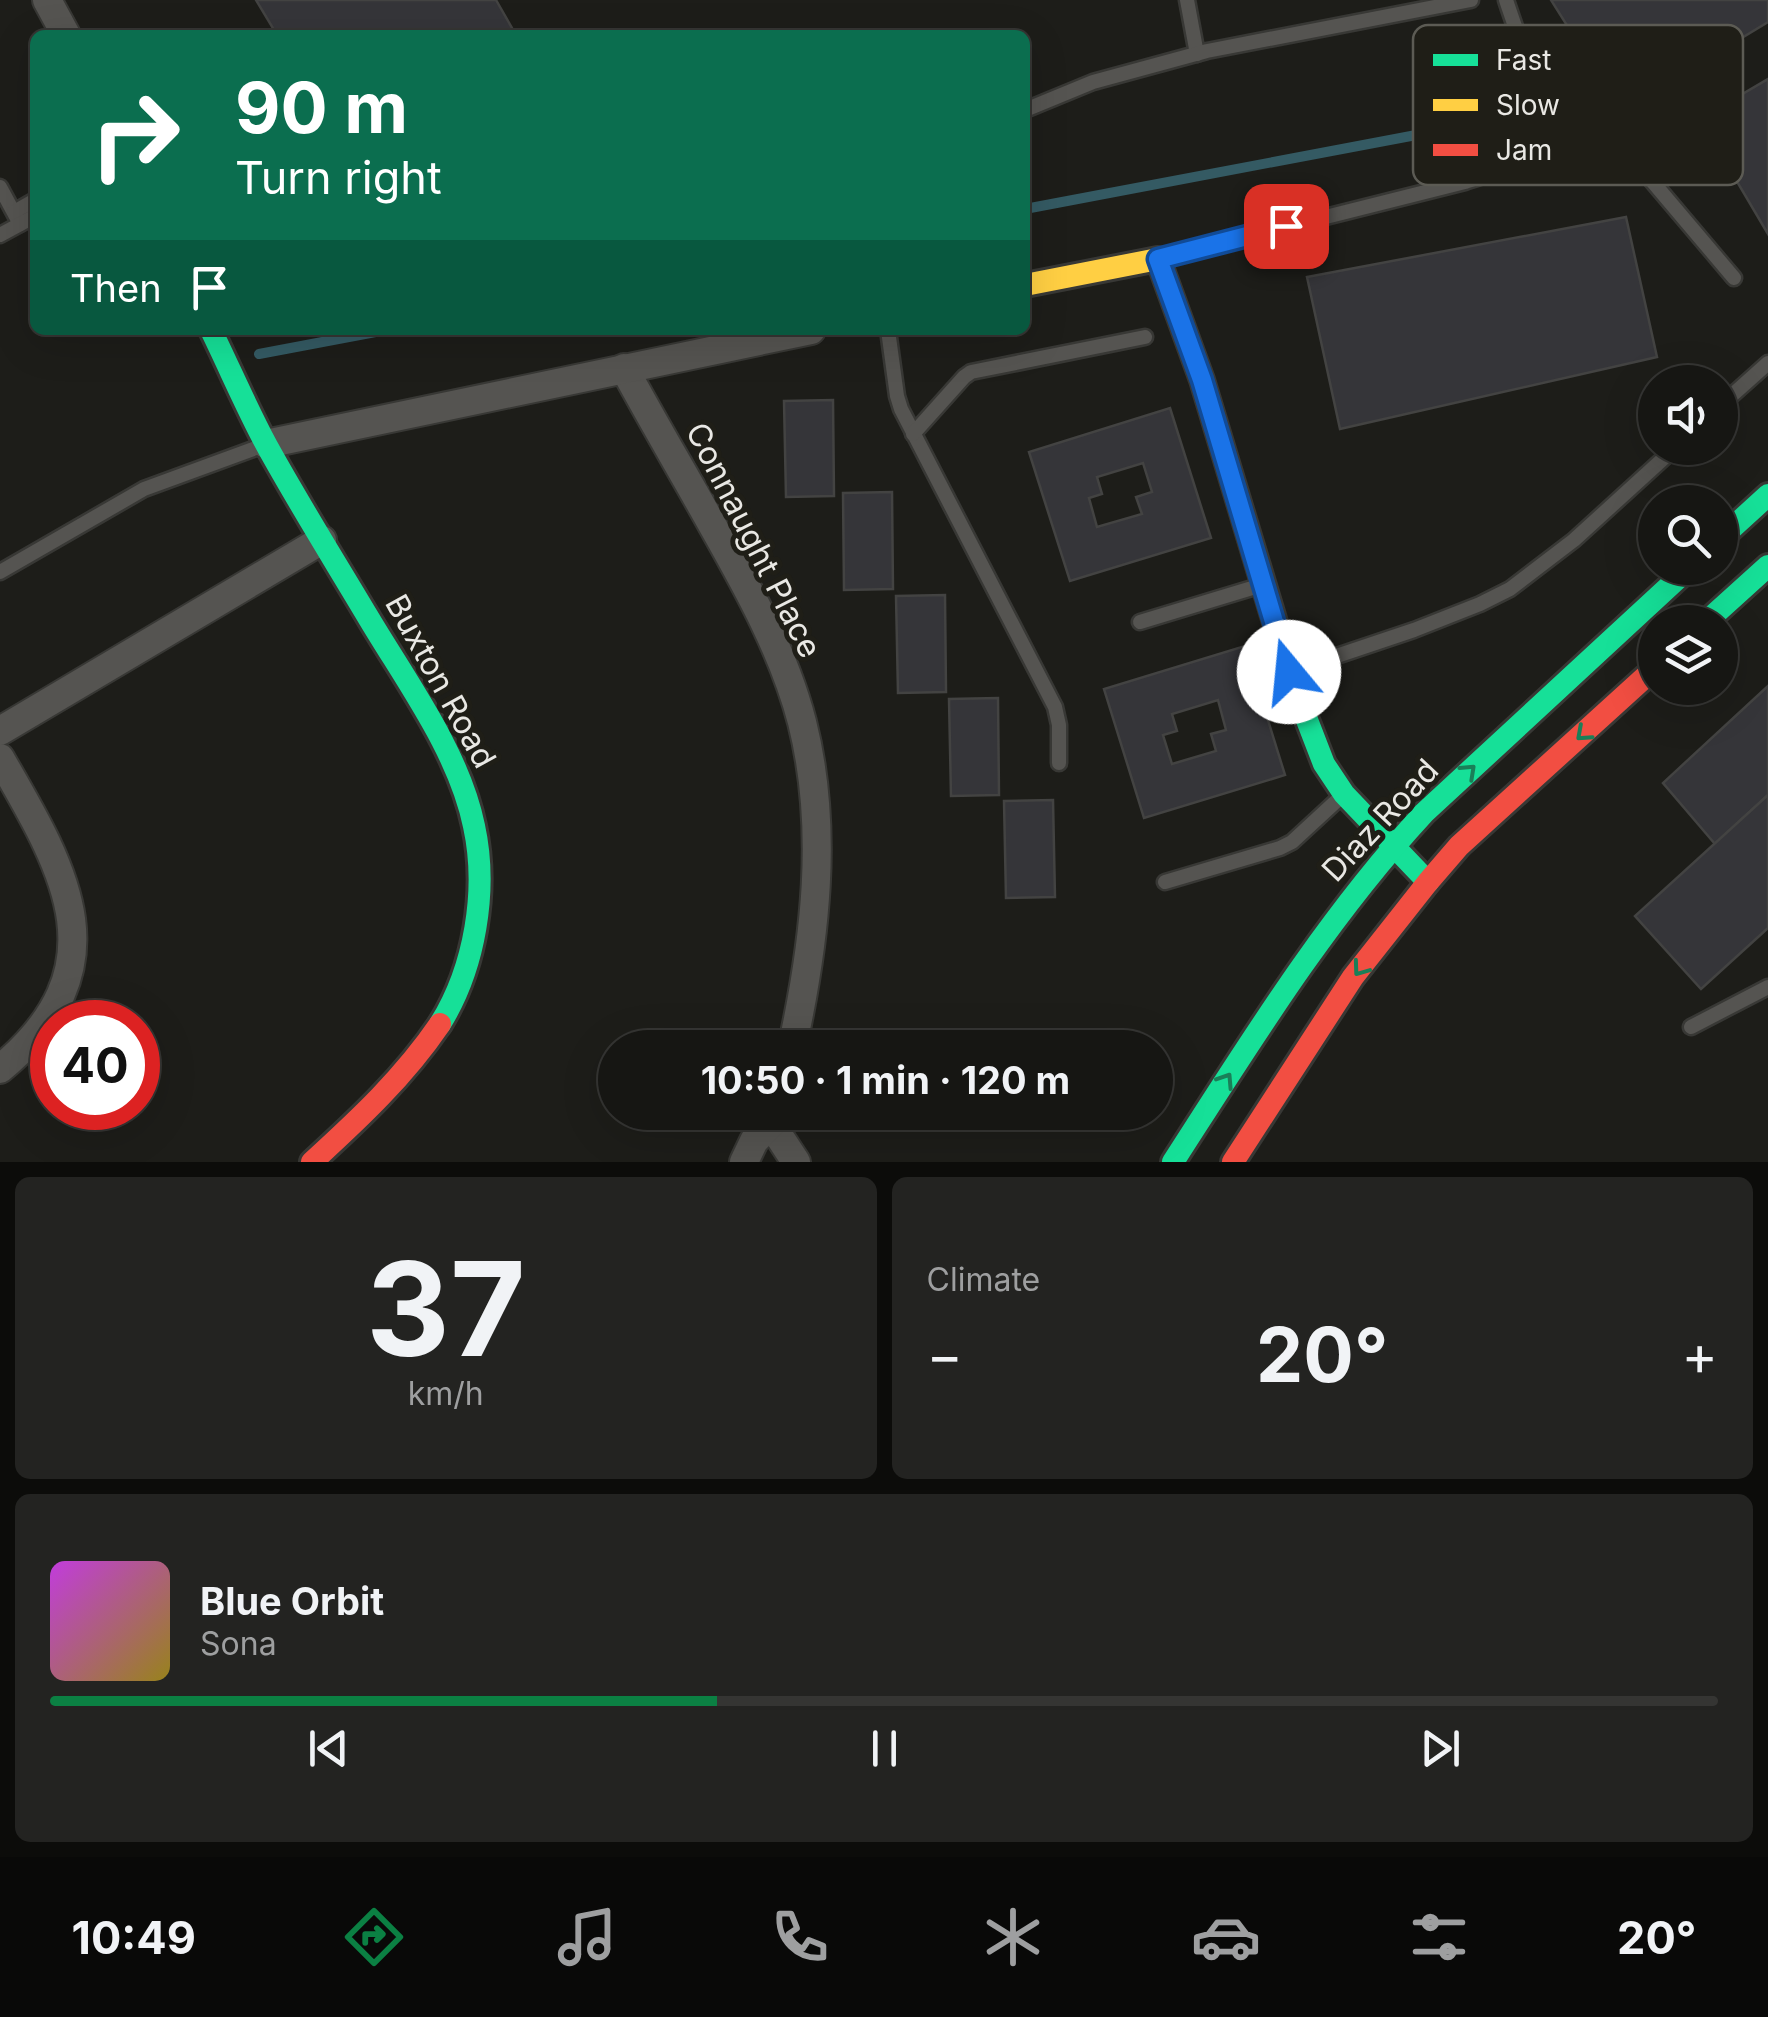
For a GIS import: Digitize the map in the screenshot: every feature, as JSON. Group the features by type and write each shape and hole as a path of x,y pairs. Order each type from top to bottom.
{"street":[{"path":"47,0 63,30"},
{"path":"1030,284 1158,259 1202,380 1309,730 1324,764 1344,794 1428,882"},
{"name":"Buxton Road","path":"213,335 266,444 442,742 475,826 480,872 476,938 452,1003 398,1080 312,1162"},
{"path":"266,444 786,335"},
{"name":"Connaught Place","path":"624,368 744,581 780,655 802,723 814,792 817,850 814,912 796,1030"},
{"path":"1738,522 1768,495"},
{"path":"0,731 322,540"},
{"path":"1725,605 1768,566"},
{"name":"Diaz Road","path":"1173,1162 1319,938 1392,846 1671,585"},
{"path":"1233,1162 1353,978 1458,846 1638,683"},
{"path":"0,758 57,865 68,894 72,929 71,964 60,997 24,1049 0,1069"},
{"path":"744,1162 763,1130"},
{"path":"779,1130 796,1162"}],"lane":[{"path":"1187,0 1196,54"},
{"path":"1030,108 1093,82 1196,54 1471,0"},
{"path":"1506,0 1513,25"},
{"path":"1158,259 1453,185"},
{"path":"1655,185 1734,278"},
{"path":"0,187 17,218"},
{"path":"0,236 30,205"},
{"path":"17,218 30,217"},
{"path":"889,335 896,396 1055,707 1059,764"},
{"path":"913,434 972,372 1145,337"},
{"path":"1738,390 1768,363"},
{"path":"0,572 144,489 266,444"},
{"path":"1289,672 1414,630 1510,588 1574,540 1656,465"},
{"path":"1140,622 1263,585"},
{"path":"1164,882 1280,848 1292,842 1344,794"},
{"path":"1691,1027 1768,987"}],"building":[{"path":"256,0 496,0 513,30 274,30"},
{"path":"1551,0 1768,0 1768,22 1743,37 1743,25 1567,25"},
{"path":"1768,79 1768,234 1739,185 1743,185 1743,94"},
{"path":"1626,217 1657,357 1340,429 1307,277"},
{"path":"833,400 834,496 786,497 784,401"},
{"path":"1170,408 1211,538 1070,581 1029,452","holes":["1143,463 1152,492 1136,497 1142,514 1097,527 1089,498 1102,494 1097,477"]},
{"path":"892,492 893,589 844,590 843,493"},
{"path":"945,595 946,692 898,693 896,596"},
{"path":"1245,646 1285,775 1144,818 1104,689","holes":["1218,700 1226,730 1211,734 1216,751 1172,764 1163,735 1177,731 1172,714"]},
{"path":"1768,686 1768,795 1715,844 1663,783"},
{"path":"998,698 999,795 951,796 949,699"},
{"path":"1768,795 1768,928 1701,989 1635,916"},
{"path":"1053,800 1055,897 1006,898 1004,801"}],"waterway":[{"path":"1030,208 1413,136"},
{"path":"259,354 360,335"}],"traffic: fast":[{"path":"213,335 267,446 430,718 467,798 478,851 479,902 470,954 440,1024"},
{"path":"1738,522 1768,495"},
{"path":"1725,605 1768,566"},
{"path":"1173,1162 1291,982 1388,853 1424,813 1671,585"},
{"path":"1295,689 1324,764 1344,794 1428,882"}],"traffic: slow":[{"path":"1030,284 1158,259 1202,380 1295,689"}],"traffic: jam":[{"path":"1233,1162 1353,977 1428,882 1459,846 1638,683"},
{"path":"312,1162 396,1080 440,1024"}],"route":[{"path":"1286,226 1158,259 1202,380 1289,672"}]}
